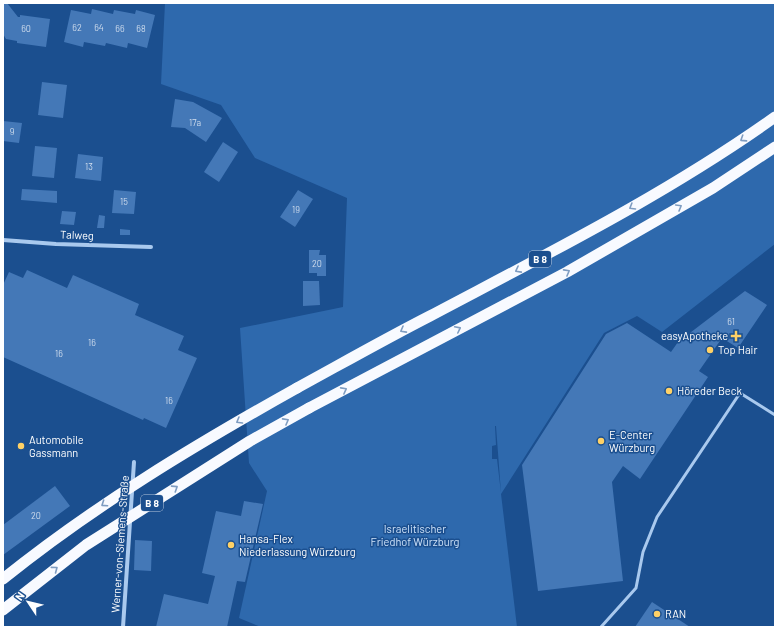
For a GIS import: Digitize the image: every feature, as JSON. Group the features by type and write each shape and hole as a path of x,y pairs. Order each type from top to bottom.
{"highway":[{"name":"B 8","path":"3,579 71,527 123,491 232,424 428,317 581,237 698,168 775,117"},
{"name":"B 8","path":"3,610 86,545 250,441 309,408 567,272 714,188 775,147"}],"street":[{"name":"Talweg","path":"3,240 56,244 150,247"},
{"name":"Werner-von-Siemens-Straße","path":"123,627 134,462"}],"lane":[{"path":"601,627 636,588 643,552 657,516 740,393 775,415"}],"green space":[{"name":"Israelitischer Friedhof Würzburg","path":"165,3 775,3 775,244 662,332 637,316 604,333 501,494 517,627 261,627 239,618 267,491 249,463 240,328 343,307 347,198 255,158 221,105 161,84","holes":["496,426 501,493 497,459 492,459 492,446 496,445"]}],"building":[{"path":"3,3 7,3 18,17 20,17 20,15 50,19 46,47 17,43 17,41 6,39 3,34"},
{"path":"92,9 113,14 114,10 135,14 136,10 155,15 147,48 128,43 127,48 106,43 105,46 84,42 83,47 64,42 71,10 91,14"},
{"path":"42,82 67,85 63,118 38,115"},
{"path":"175,99 193,102 222,118 206,142 185,128 171,127"},
{"path":"3,121 22,123 19,143 3,141"},
{"path":"223,142 238,152 219,182 204,172"},
{"path":"35,146 57,148 54,178 32,176"},
{"path":"78,154 103,157 101,181 75,178"},
{"path":"22,189 57,191 57,203 21,200"},
{"path":"114,190 136,192 134,214 112,213"},
{"path":"298,190 313,199 295,227 280,217"},
{"path":"62,211 76,212 74,225 60,224"},
{"path":"99,215 105,216 104,228 97,228"},
{"path":"120,229 130,230 130,235 120,235"},
{"path":"309,250 320,250 319,255 326,255 326,276 317,276 317,273 309,273"},
{"path":"27,270 67,288 73,275 139,304 135,315 184,336 178,350 197,358 166,428 144,418 143,420 3,357 3,285 9,272 23,278"},
{"path":"303,281 319,281 320,305 303,306"},
{"name":"E-Center Würzburg","path":"745,291 767,305 738,348 722,338 699,371 708,377 640,479 623,466 612,482 623,581 538,591 522,465 606,334 627,323 671,352 678,342"},
{"path":"55,486 70,506 3,555 3,525"},
{"name":"Hansa-Flex Niederlassung Würzburg","path":"244,501 263,504 245,582 237,581 227,627 156,627 164,594 208,604 215,576 202,573 216,511 241,516"},
{"path":"135,540 152,541 151,571 134,570"},
{"name":"RAN","path":"652,602 690,627 635,627"}],"place":[{"name":"easyApotheke","path":"736,336"},
{"name":"Top Hair","path":"710,350"},
{"name":"Höreder Beck","path":"669,391"},
{"name":"E-Center Würzburg","path":"601,441"},
{"name":"Automobile Gassmann","path":"21,446"},
{"name":"Hansa-Flex Niederlassung Würzburg","path":"231,545"},
{"name":"RAN","path":"657,614"}]}
